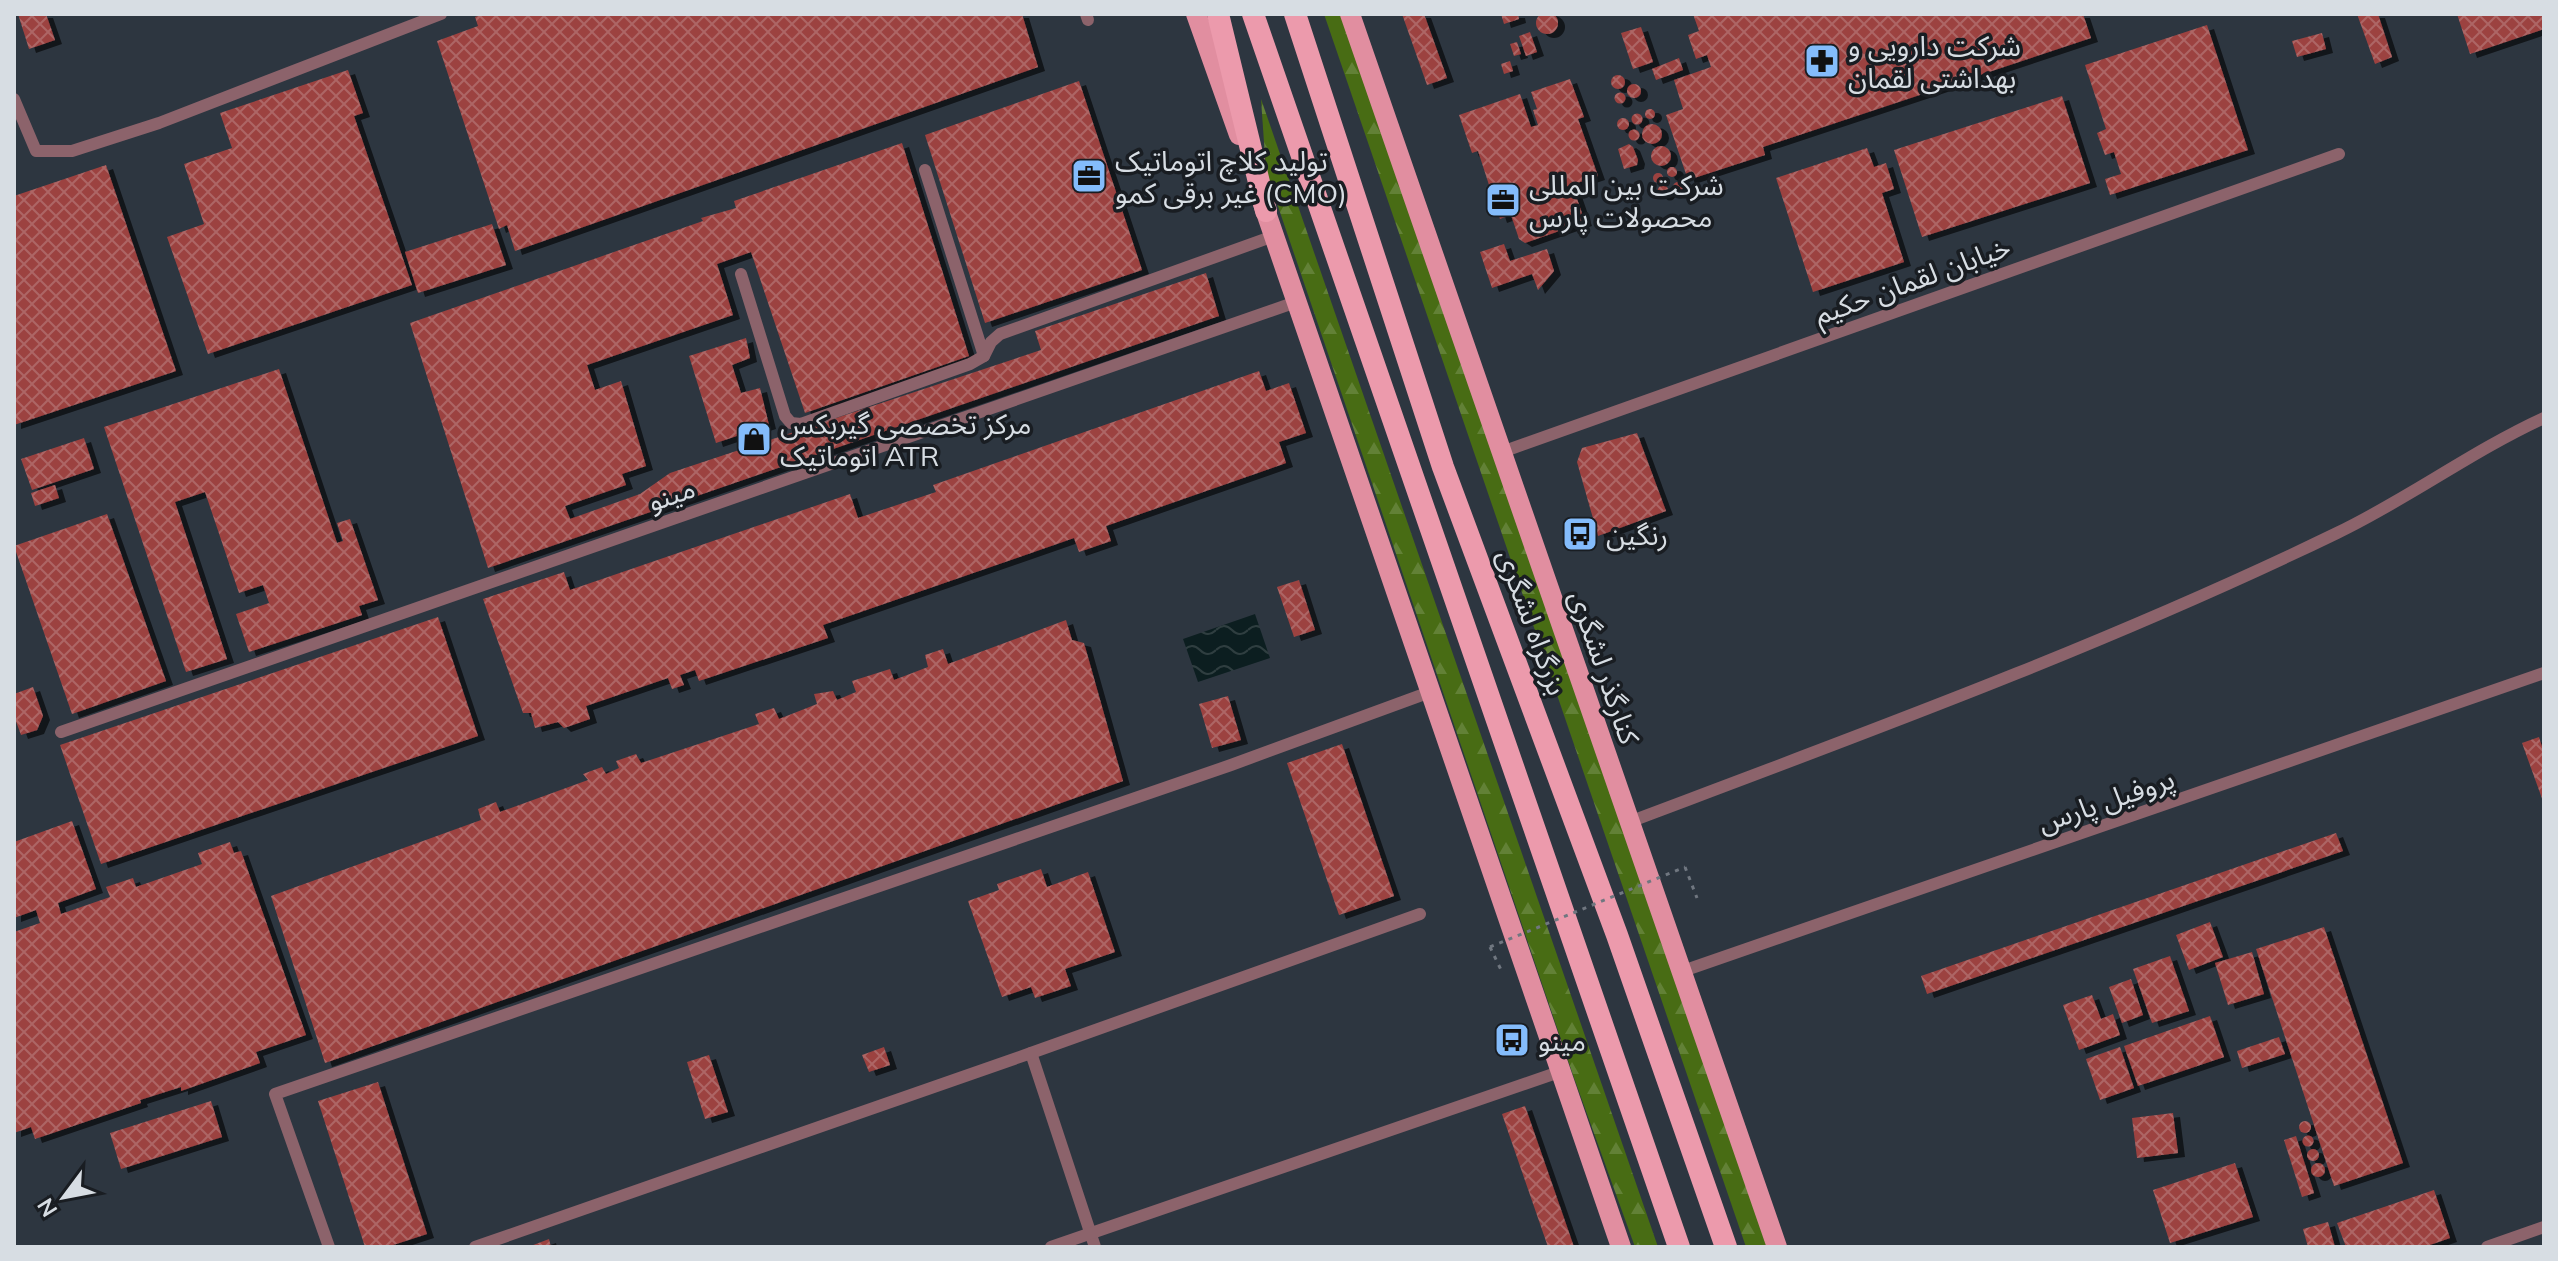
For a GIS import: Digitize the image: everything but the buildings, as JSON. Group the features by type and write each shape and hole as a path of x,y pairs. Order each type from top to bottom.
{"highway":[{"path":"1218,14 1266,211"},
{"path":"1253,14 1679,1247"},
{"name":"بزرگراه لشگری","path":"1295,14 1443,467 1617,935 1726,1247"}],"main road":[{"path":"1196,14 1621,1247"},
{"name":"کنارگذر لشگری","path":"1350,14 1777,1247"}],"lane":[{"path":"14,99 36,151 72,151 159,123 441,14"},
{"name":"خیابان لقمان حکیم","path":"1502,452 2339,154"},
{"path":"925,170 984,356"},
{"path":"741,274 785,416 791,423 801,424 970,364 984,356 991,342 1000,334 1274,236"},
{"name":"مینو","path":"61,732 1296,302"},
{"path":"1629,822 1923,711 2158,615 2340,532 2544,418"},
{"name":"پروفیل پارس","path":"1683,971 2544,673"},
{"path":"329,1247 275,1094 1231,765 1430,692"},
{"path":"475,1247 1420,914"},
{"path":"1031,1053 1095,1247"},
{"path":"1051,1247 1562,1071"},
{"path":"2487,1247 2544,1227"}],"path":[{"path":"1503,974 1490,947 1685,867 1697,898"}],"green space":[{"path":"1324,14 1345,14 1769,1247 1746,1247"},
{"path":"1261,99 1658,1247 1635,1247 1573,1075 1266,171"}],"water":[{"path":"1255,614 1270,658 1198,682 1183,639"}],"place":[{"name":"شرکت دارویی و بهداشتی لقمان","path":"1822,61"},
{"name":"تولید کلاچ اتوماتیک غیر برقی کمو (CMO)","path":"1089,176"},
{"name":"شرکت بین المللی محصولات پارس","path":"1503,200"},
{"name":"مرکز تخصصی گیربکس اتوماتیک ATR","path":"754,439"},
{"name":"رنگین","path":"1580,534"},
{"name":"مینو","path":"1512,1040"}]}
